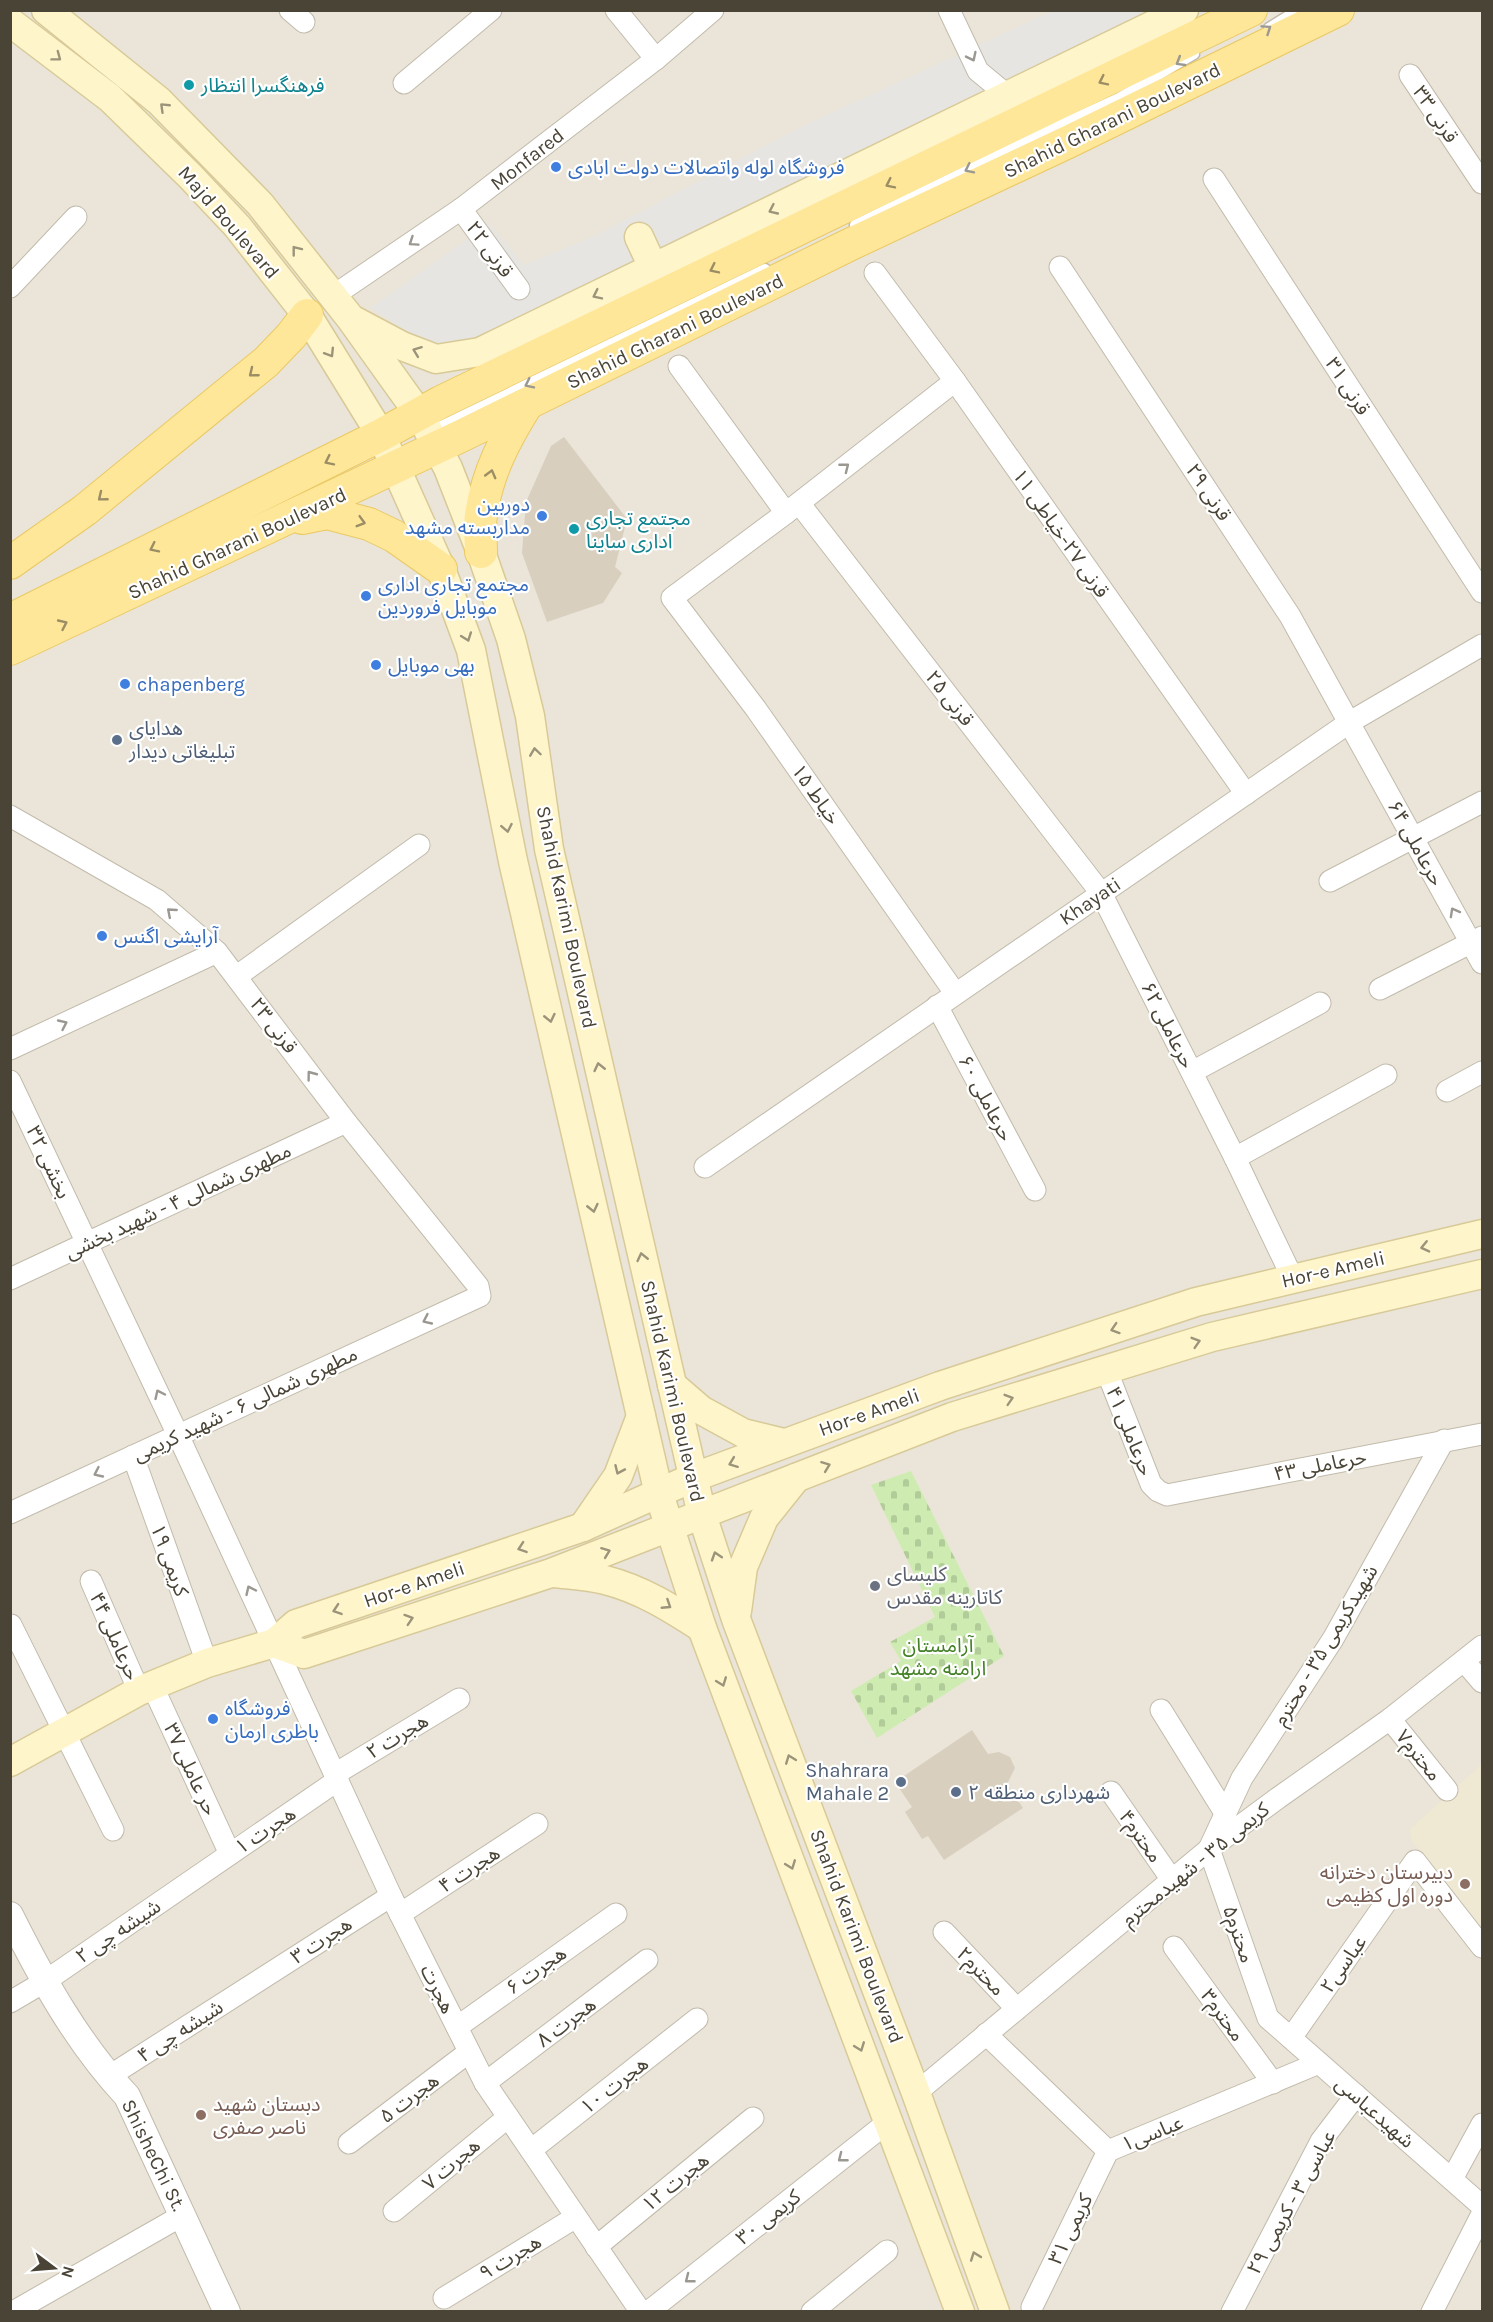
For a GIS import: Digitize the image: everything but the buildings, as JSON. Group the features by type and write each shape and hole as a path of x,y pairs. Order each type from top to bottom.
{"main road":[{"name":"Majd Boulevard","path":"46,10 159,101 260,204 351,319 415,433"},
{"path":"351,319 402,346 436,359 480,352 653,267 832,210 1006,95 1184,10"},
{"name":"Shahid Gharani Boulevard","path":"10,620 415,433 527,404 853,243 1338,10"},
{"name":"Majd Boulevard","path":"10,22 110,98 155,141 237,226 307,315 415,433"},
{"name":"Shahid Gharani Boulevard","path":"10,649 397,467 415,433 441,402 832,210 1254,28"},
{"path":"639,237 653,267"},
{"path":"10,563 85,510 266,362 307,315"},
{"path":"481,552 481,516 493,467 504,441 527,404"},
{"name":"Majd Boulevard","path":"397,467 415,433"},
{"name":"Shahid Karimi Boulevard","path":"415,433 448,468 481,552 511,639 530,716 549,849 702,1515 736,1619 916,2093 995,2312"},
{"name":"Shahid Karimi Boulevard","path":"397,467 441,569 471,650 513,861 659,1494 669,1527 702,1628 960,2312"},
{"path":"284,521 327,513 369,524 394,536 441,569"},
{"name":"Hor-e Ameli","path":"10,1762 145,1688 207,1663 274,1643 296,1624 583,1527 692,1478 940,1386 1196,1302 1482,1234"},
{"name":"Hor-e Ameli","path":"274,1643 304,1654 551,1573 952,1416 1212,1337 1482,1274"},
{"path":"672,1385 701,1410 743,1433 784,1443"},
{"path":"583,1527 618,1476 641,1416"},
{"path":"736,1619 742,1567 764,1518 797,1477"},
{"path":"551,1573 605,1580 656,1599 702,1628"}],"street":[{"path":"404,83 491,10"},
{"path":"616,10 656,59"},
{"name":"Monfared","path":"333,296 461,209 656,59 713,10"},
{"path":"949,10 978,71 1006,95"},
{"name":"قرنی ۳۳","path":"1410,75 1482,183"},
{"name":"قرنی ۳۱","path":"1214,179 1482,592"},
{"name":"قرنی ۲۲","path":"461,209 519,289"},
{"path":"10,287 76,217"},
{"name":"قرنی ۲۹","path":"1060,267 1290,616 1350,722"},
{"name":"قرنی ۲۷-خیاطی ۱۱","path":"875,273 955,381 1246,794"},
{"name":"قرنی ۲۵","path":"679,366 1101,893"},
{"path":"793,508 955,381"},
{"name":"خیاط ۱۵","path":"793,508 672,598 756,709 955,993"},
{"name":"Khayati","path":"705,1167 1350,722 1482,645"},
{"name":"حرعاملی ۶۴","path":"1350,722 1413,838 1477,940 1482,963"},
{"path":"1330,881 1482,802"},
{"name":"قرنی ۲۳","path":"10,816 157,900 217,952 346,1122 478,1286 480,1296"},
{"path":"237,976 419,845"},
{"name":"حرعاملی ۶۲","path":"1101,893 1235,1158 1293,1279"},
{"path":"1380,989 1477,940"},
{"path":"10,1049 217,952"},
{"path":"1192,1072 1320,1003"},
{"name":"حرعاملی ۶۰","path":"937,1006 1035,1190"},
{"path":"1447,1090 1482,1072"},
{"path":"1235,1158 1386,1075"},
{"name":"بخشی ۳۲","path":"10,1081 178,1436"},
{"name":"مطهری شمالی ۴ - شهید بخشی","path":"10,1280 346,1122"},
{"name":"مطهری شمالی ۶ - شهید کریمی","path":"10,1513 480,1296"},
{"name":"حرعاملی ۴۱","path":"1106,1370 1151,1484 1158,1491"},
{"name":"حرعاملی ۴۳","path":"1158,1491 1167,1495 1482,1434"},
{"name":"هجرت","path":"178,1436 395,1905 485,2083 640,2312"},
{"name":"شهیدکریمی ۳۵ - محترم","path":"1209,1849 1242,1778 1333,1639 1444,1440"},
{"name":"کریمی ۱۹","path":"133,1456 207,1663"},
{"name":"حرعاملی ۴۴","path":"91,1581 145,1688"},
{"path":"11,1625 113,1830"},
{"name":"کریمی ۳۵ - شهیدمحترم","path":"916,2093 1209,1849 1390,1719 1482,1647"},
{"path":"1464,1661 1482,1682"},
{"name":"حر عاملی ۳۷","path":"145,1688 230,1854"},
{"name":"هجرت ۲","path":"337,1777 459,1699"},
{"path":"1161,1710 1226,1813"},
{"name":"محترم۷","path":"1390,1719 1447,1790"},
{"name":"هجرت ۱","path":"192,1880 337,1777"},
{"name":"محترم۴","path":"1111,1792 1172,1880"},
{"name":"هجرت ۴","path":"395,1905 537,1824"},
{"name":"محترم۵","path":"1209,1849 1268,2018"},
{"name":"عباسی۲","path":"1291,2038 1415,1861 1482,1947"},
{"name":"شیشه چی ۲","path":"10,2002 44,1982 192,1880"},
{"name":"هجرت ۳","path":"252,1985 395,1905"},
{"name":"هجرت ۶","path":"457,2027 616,1914"},
{"name":"ShisheChi St.","path":"10,1916 44,1982 108,2077 127,2096 227,2312"},
{"name":"محترم۲","path":"944,1932 1017,2009"},
{"name":"محترم۳","path":"1174,1947 1273,2083"},
{"name":"هجرت ۸","path":"485,2083 647,1960"},
{"name":"شیشه چی ۴","path":"108,2077 252,1985"},
{"name":"شهیدعباسی","path":"1268,2018 1482,2206"},
{"name":"هجرت ۱۰","path":"531,2150 697,2019"},
{"name":"عباسی۱","path":"987,2034 1108,2151 1319,2063"},
{"name":"هجرت ۵","path":"349,2143 469,2052"},
{"name":"عباسی ۳ - کریمی ۲۹","path":"1232,2312 1321,2141 1356,2095"},
{"name":"هجرت ۷","path":"394,2211 508,2117"},
{"name":"هجرت ۱۲","path":"596,2247 753,2118"},
{"name":"کریمی ۳۰","path":"648,2312 888,2122"},
{"path":"1452,2179 1482,2124"},
{"name":"کریمی ۳۱","path":"1032,2307 1108,2151"},
{"path":"1432,2312 1482,2214"},
{"path":"13,2312 183,2215"},
{"name":"هجرت ۹","path":"444,2298 576,2217"},
{"path":"812,2312 887,2251"}],"lane":[{"path":"1227,34 1266,10"},
{"path":"1184,85 1254,28 1298,10"},
{"path":"832,210 1051,129 1119,98 1208,46"},
{"path":"415,433 773,265"}],"shaded area":[{"path":"11,11 1482,11 1482,2311 11,2311"},
{"path":"1052,11 1161,11 495,332 463,344 437,345 408,332 371,308 489,223 524,265 595,236 797,129"},
{"name":"دبیرستان دخترانه دوره اول کظیمی","path":"1482,1764 1482,1927 1412,1841 1410,1829"}],"green space":[{"name":"آرامستان ارامنه مشهد","path":"911,1471 1004,1656 877,1738 851,1691 901,1661 890,1642 935,1617 871,1485"}],"place":[{"name":"فرهنگسرا انتظار","path":"189,85"},
{"name":"فروشگاه لوله واتصالات دولت ابادی","path":"556,167"},
{"name":"دوربین مداربسته مشهد","path":"542,516"},
{"name":"مجتمع تجاری اداری ساینا","path":"574,529"},
{"name":"مجتمع تجاری اداری موبایل فروردین","path":"366,596"},
{"name":"بهی موبایل","path":"376,665"},
{"name":"chapenberg","path":"125,684"},
{"name":"هدایای تبلیغاتی دیدار","path":"117,740"},
{"name":"آرایشی اگنس","path":"102,936"},
{"name":"کلیسای کاتارینه مقدس","path":"875,1586"},
{"name":"فروشگاه باطری ارمان","path":"213,1719"},
{"name":"Shahrara Mahale 2","path":"901,1782"},
{"name":"شهرداری منطقه ۲","path":"956,1792"},
{"name":"دبیرستان دخترانه دوره اول کظیمی","path":"1465,1884"},
{"name":"دبستان شهید ناصر صفری","path":"201,2115"}]}
